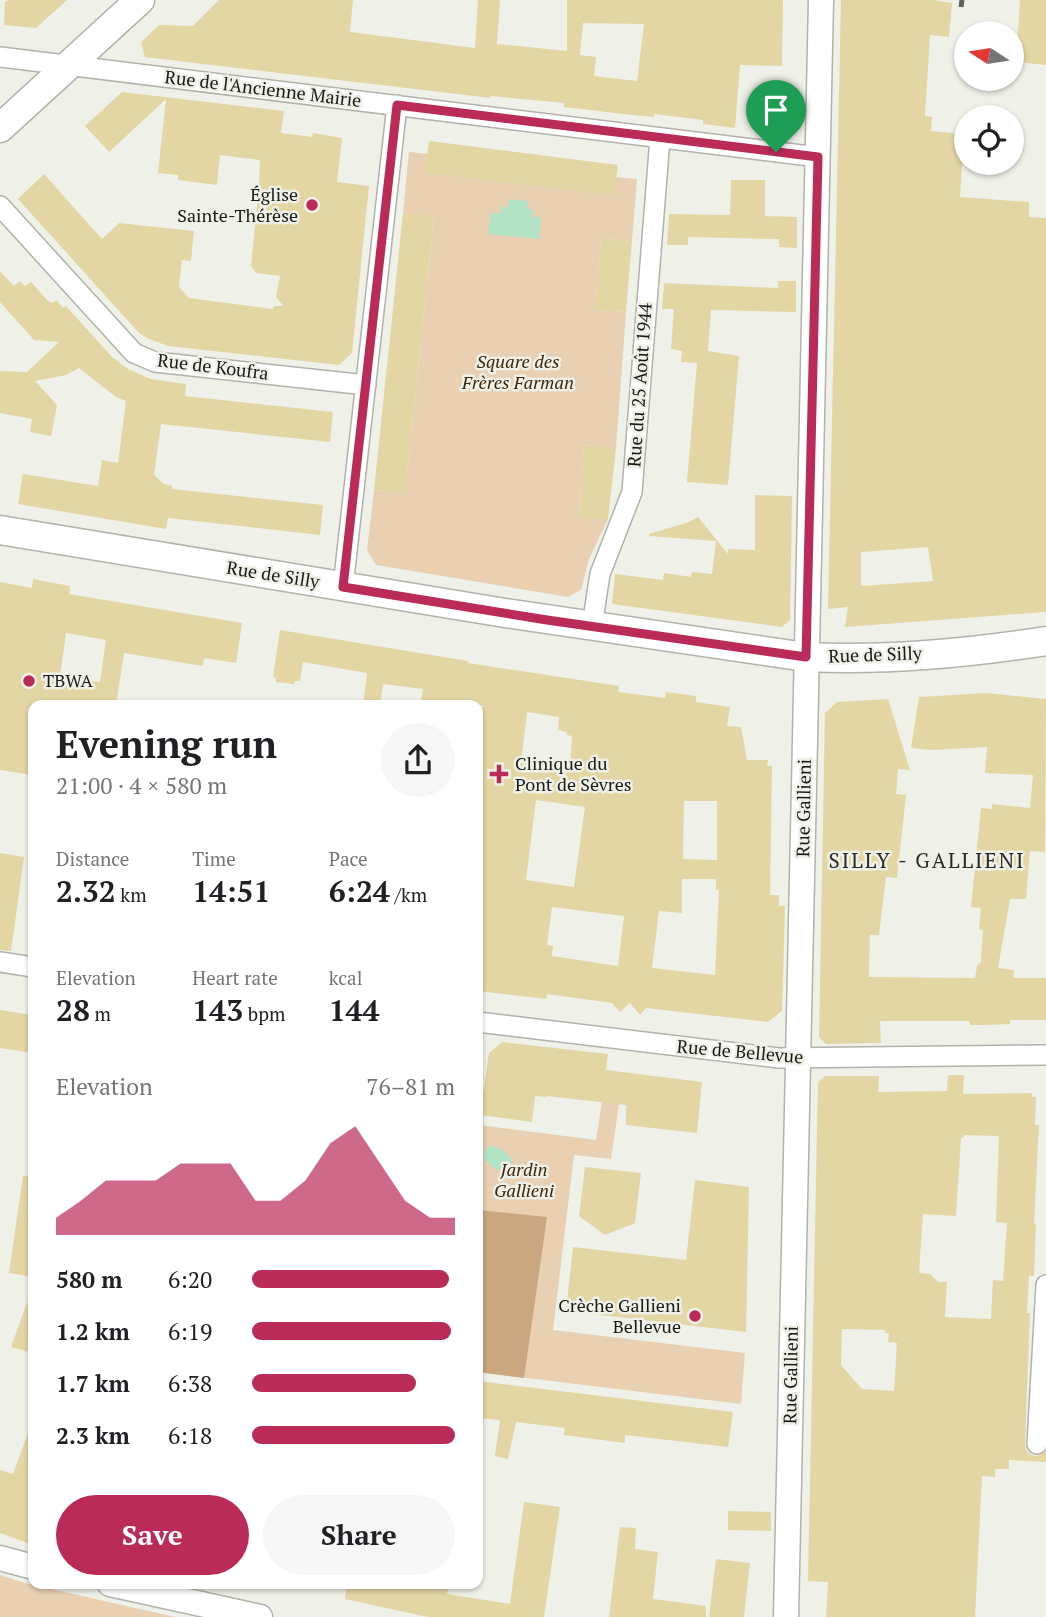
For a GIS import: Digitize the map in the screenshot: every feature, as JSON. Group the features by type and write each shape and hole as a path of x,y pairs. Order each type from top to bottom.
{"main road":[{"path":"0,128 140,0"},
{"name":"Rue de Silly","path":"0,530 343,587 806,657 852,658 923,654 1046,641"}],"street":[{"name":"Rue Gallieni","path":"786,1617 821,0"},
{"name":"Rue de l'Ancienne Mairie","path":"0,57 818,157"},
{"path":"343,587 397,105"},
{"name":"Rue du 25 Août 1944","path":"592,626 600,574 632,492 660,138"},
{"name":"Rue de Koufra","path":"0,206 134,353 155,362 366,385"},
{"path":"0,962 28,966"},
{"name":"Rue de Bellevue","path":"483,1023 779,1058 1046,1055"},
{"path":"1037,1444 1046,1285"},
{"path":"0,1558 28,1566"},
{"path":"133,1589 260,1617"}],"green space":[{"name":"Square des Frères Farman","path":"409,152 428,154 426,173 614,195 616,177 637,179 632,241 601,239 595,310 626,312 616,448 584,445 579,516 608,519 589,559 581,590 568,597 376,565 367,550 374,490 405,493 434,217 403,213"},
{"name":"Jardin Gallieni","path":"602,1102 619,1104 611,1159 574,1155 553,1330 745,1353 741,1404 483,1373 483,1126 596,1140"},
{"path":"0,1575 28,1584 28,1589 51,1589 175,1617 0,1617"}],"shaded area":[{"path":"509,199 528,201 527,209 533,210 533,217 541,218 539,239 488,234 491,213 500,214 502,206 508,207"},
{"path":"490,1146 509,1155 513,1167 511,1170 498,1170 486,1161 483,1157"},
{"path":"483,1211 547,1217 524,1378 483,1373"}],"building":[{"path":"67,0 36,28 4,25 5,2"},
{"path":"219,0 353,0 350,32 475,48 478,0 500,0 497,44 567,51 567,0 783,0 782,66 740,65 735,128 703,124 703,120 564,107 564,103 491,98 145,57 141,42 159,25 193,26","holes":["583,23 644,24 637,81 594,76 596,57 580,55"]},
{"path":"841,0 933,0 952,3 949,37 930,35 925,116 932,117 931,131 954,133 954,175 961,175 960,197 1029,202 1029,217 1046,218 1046,612 845,627 848,607 828,609","holes":["928,547 933,581 861,586 861,552"]},
{"path":"1020,0 1046,0 1046,65 1024,63 1024,21 1019,21"},
{"path":"122,92 284,111 281,133 312,137 313,133 342,138 337,182 369,186 352,353 339,365 168,346 147,338 139,333 18,199 44,174 102,239 119,223 194,231 191,261 182,260 179,287 189,298 273,309 274,306 284,306 276,297 280,276 256,273 251,266 260,160 220,155 217,185 178,180 178,175 158,173 166,99 109,152 85,126"},
{"path":"429,141 618,165 614,195 425,173"},
{"path":"731,180 765,180 765,216 797,217 797,248 779,247 779,239 688,237 688,245 667,245 669,214 730,215"},
{"path":"403,213 434,216 405,493 374,490"},
{"path":"601,239 632,241 626,312 595,310"},
{"path":"0,271 14,286 20,281 25,286 31,282 47,300 52,303 56,300 63,308 66,306 112,357 128,369 151,379 186,384 185,396 333,412 330,442 161,424 154,475 164,484 172,486 172,489 323,505 320,535 168,518 166,529 18,504 23,474 98,486 102,460 118,463 126,401 116,397 79,368 66,375 35,381 57,405 51,436 30,432 32,419 0,413 0,371 27,372 59,342 34,340 0,302"},
{"path":"778,281 796,281 796,312 711,310 708,351 739,356 728,485 687,482 697,363 681,362 682,351 671,349 674,309 662,309 664,283 778,288"},
{"path":"584,445 616,448 608,519 579,517"},
{"path":"755,495 792,496 790,620 782,627 612,604 615,574 663,580 664,573 691,577 692,572 712,574 716,541 649,534 698,517 728,554 728,549 755,550"},
{"path":"33,579 70,586 69,594 242,623 236,663 204,658 203,666 124,653 117,700 28,700 28,774 0,770 0,582 32,588","holes":["66,633 106,640 100,682 60,676"]},
{"path":"280,630 619,686 618,692 665,698 666,692 696,696 696,702 730,707 727,726 741,727 747,760 768,760 767,766 772,766 770,895 779,895 779,906 785,906 782,1011 768,1022 646,1008 640,1015 630,1003 620,1012 612,1003 547,994 546,999 483,992 483,700 421,700 423,689 383,684 381,700 364,700 367,673 303,662 300,681 295,681 294,684 276,682 273,677","holes":["527,712 559,717 558,730 572,736 570,770 521,763","536,800 585,807 574,887 526,880","684,801 717,801 717,860 683,859","682,879 716,879 716,890 719,890 715,975 652,968 659,911 682,913","552,907 624,916 618,966 552,956 553,946 547,945"]},
{"path":"986,693 1046,699 1045,852 1030,851 1026,899 1010,899 998,968 1014,970 1013,978 1046,978 1046,1020 1010,1020 1010,1024 986,1025 970,1025 970,1021 880,1021 881,1043 826,1044 819,1037 825,713 837,702 888,699 910,770 898,769 896,794 906,795 897,878 886,877 879,935 870,935 869,977 975,978 977,966 981,962 983,930 979,929 981,908 971,907 981,808 992,809 992,804 1030,808 1033,775 985,773 987,747 933,750 911,748 919,697"},
{"path":"0,853 24,857 11,951 0,950"},
{"path":"0,1010 28,1014 28,1052 0,1048"},
{"path":"502,1042 608,1054 606,1070 702,1082 697,1133 626,1125 626,1105 547,1096 535,1096 532,1122 483,1115 489,1053"},
{"path":"948,1075 964,1075 963,1094 1032,1093 1032,1097 1036,1097 1035,1125 1039,1125 1036,1224 1034,1276 1029,1276 1027,1313 1030,1313 1025,1443 1026,1450 1031,1455 1037,1456 1046,1452 1046,1462 1009,1460 1009,1469 995,1469 995,1477 982,1476 975,1617 826,1617 828,1582 808,1581 818,1082 825,1076 879,1076 878,1092 947,1091","holes":["964,1135 999,1136 996,1222 1007,1223 1003,1281 993,1280 991,1319 945,1317 947,1282 938,1282 930,1274 919,1273 923,1214 956,1216 961,1138","842,1329 885,1330 885,1333 889,1333 888,1342 897,1343 894,1391 862,1389 841,1365"]},
{"path":"585,1167 641,1173 635,1223 605,1235 579,1216"},
{"path":"23,1176 28,1176 28,1276 9,1273"},
{"path":"695,1180 749,1187 746,1332 566,1311 573,1247 686,1260"},
{"path":"28,1300 28,1352 11,1347"},
{"path":"483,1382 733,1412 728,1447 625,1435 625,1443 564,1435 565,1428 516,1422 508,1459 495,1456 500,1420 483,1418"},
{"path":"28,1433 28,1543 0,1533 0,1470 13,1474"},
{"path":"524,1502 560,1507 544,1617 428,1617 345,1599 346,1589 448,1589 447,1594 510,1604"},
{"path":"728,1511 771,1512 771,1531 728,1530"},
{"path":"620,1527 636,1528 635,1549 658,1552 653,1599 706,1606 706,1617 609,1617"},
{"path":"716,1559 750,1563 744,1617 709,1617"}],"railway":[{"path":"961,7 962,0"}],"place":[{"name":"Église Sainte-Thérèse","path":"312,205"},
{"name":"TBWA","path":"29,681"},
{"name":"Clinique du Pont de Sèvres","path":"499,774"},
{"name":"Crèche Gallieni Bellevue","path":"695,1316"}],"district":[{"name":"SILLY - GALLIENI","path":"927,861"}],"route":[{"path":"397,105 776,152 818,157 806,657 547,620 343,587 397,105"}]}
